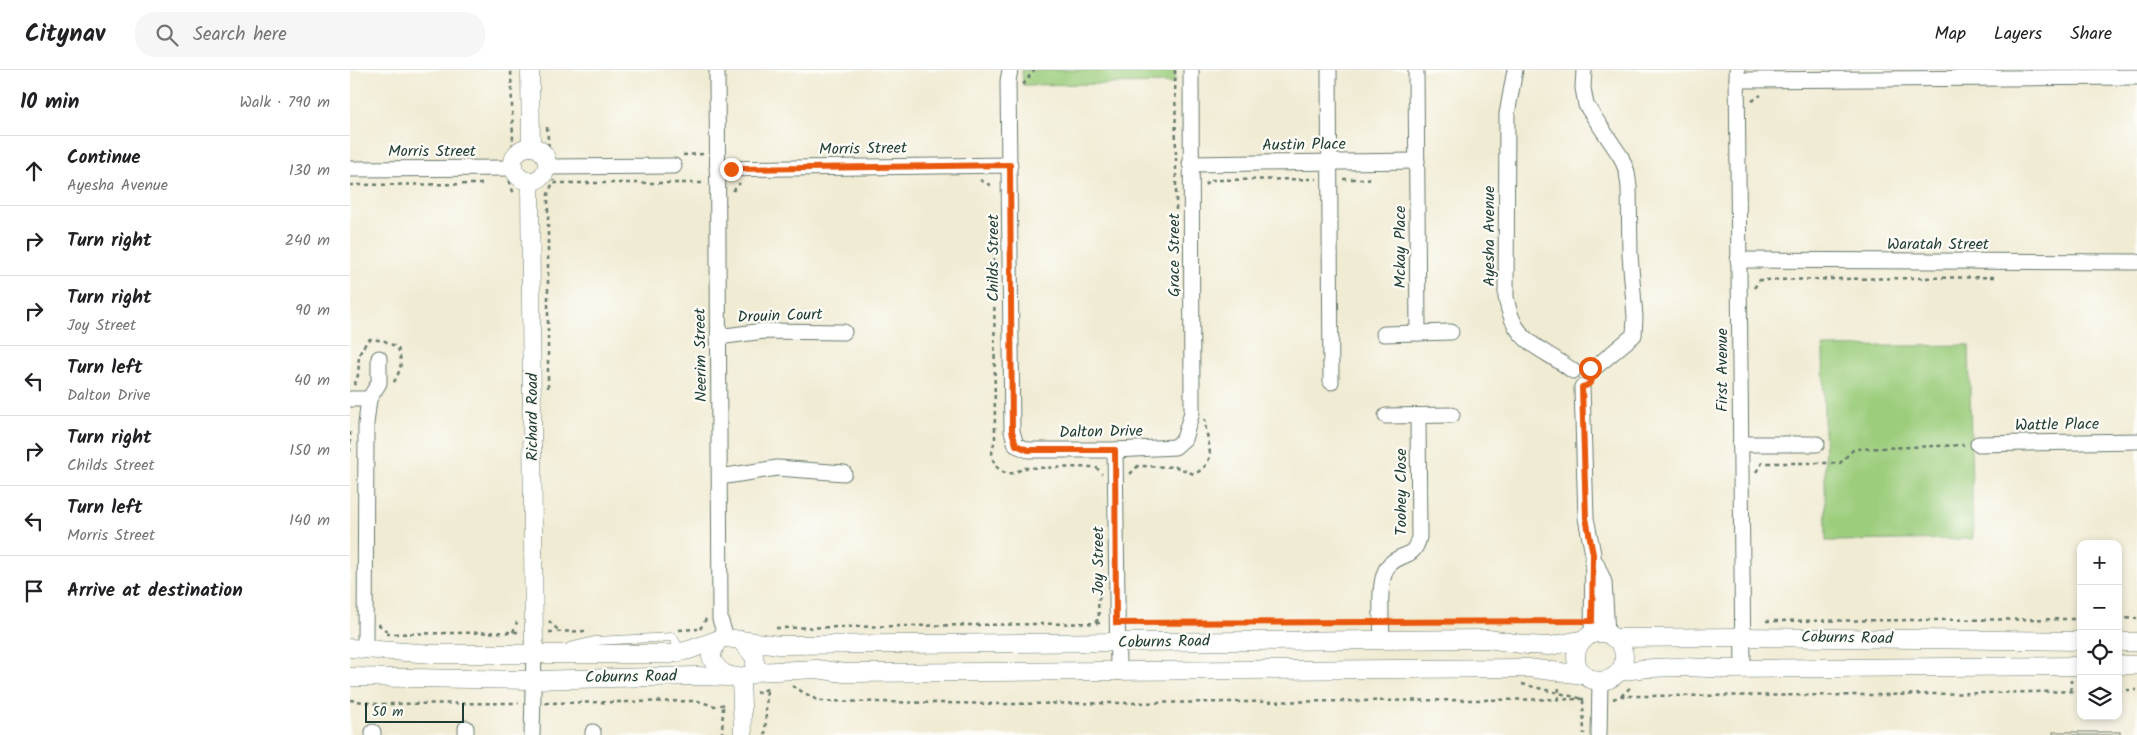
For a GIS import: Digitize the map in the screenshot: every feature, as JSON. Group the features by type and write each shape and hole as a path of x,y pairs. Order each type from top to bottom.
{"street":[{"path":"530,70 531,147"},
{"name":"Neerim Street","path":"717,70 720,619 727,637"},
{"name":"Grace Street","path":"1184,440 1192,412 1191,70"},
{"path":"1329,70 1331,382"},
{"name":"Mckay Place","path":"1416,70 1418,333"},
{"name":"Ayesha Avenue","path":"1515,70 1507,114 1506,297 1509,315 1518,332 1530,344 1557,359 1573,371 1573,382 1582,387 1586,518 1593,554 1604,582 1598,633"},
{"path":"1584,70 1586,105 1621,158 1627,172 1630,255 1635,317 1634,335 1592,370"},
{"name":"Childs Street","path":"1015,74 1008,81 1012,431 1016,445"},
{"path":"1737,75 2137,77"},
{"name":"First Avenue","path":"1737,75 1741,629 1743,669"},
{"path":"552,172 542,151 531,147 519,152 511,168 519,177 530,181 552,172 674,166"},
{"name":"Austin Place","path":"1190,164 1417,161"},
{"name":"Morris Street","path":"717,169 1010,165"},
{"name":"Morris Street","path":"350,169 511,168"},
{"name":"Richard Road","path":"530,181 534,632 541,653"},
{"name":"Waratah Street","path":"1738,260 2137,262"},
{"name":"Drouin Court","path":"718,337 764,331 844,332"},
{"path":"1384,334 1451,332"},
{"path":"360,644 366,424 370,399 379,383 379,358"},
{"path":"1573,371 1580,366 1587,366 1592,370 1593,377 1591,383 1582,387"},
{"path":"350,399 370,399"},
{"path":"1386,416 1452,415"},
{"name":"Toohey Close","path":"1382,640 1382,578 1386,570 1397,559 1412,553 1417,546 1419,537 1418,416"},
{"name":"Dalton Drive","path":"1016,445 1028,450 1115,450 1175,447 1184,440"},
{"name":"Wattle Place","path":"1978,444 2137,441"},
{"path":"1740,444 1817,444"},
{"name":"Joy Street","path":"1115,450 1116,643 1118,672"},
{"path":"720,477 777,468 844,473"},
{"name":"Coburns Road","path":"360,644 433,654 641,654 681,652 727,637 778,646 1488,639 1550,646 1598,633 1741,629 2077,641"},
{"path":"1594,685 1614,677 1623,665 1623,650 1598,633 1580,645 1576,661 1594,685 1599,735"},
{"path":"727,637 754,656 756,667 742,675 715,666 711,657 727,637"},
{"path":"2122,642 2137,642"},
{"path":"532,735 532,680 541,653"},
{"path":"2122,665 2137,664"},
{"name":"Coburns Road","path":"1619,672 1645,667 1668,666 1743,669 2077,666"},
{"name":"Coburns Road","path":"350,677 532,680 742,675 817,669 844,673 1528,668 1594,685"},
{"path":"742,675 743,735"}],"path":[{"path":"511,70 513,143 509,151 511,168 509,183 515,196"},
{"path":"1015,74 1020,88 1034,70"},
{"path":"1175,70 1176,217"},
{"path":"547,121 549,150 554,156 548,194 548,395"},
{"path":"994,165 994,196"},
{"path":"552,172 704,183"},
{"path":"350,185 489,184"},
{"path":"994,232 995,441 991,449 993,462 1000,470 1008,473 1016,473 1023,468 1096,467 1105,477"},
{"path":"1754,288 1760,280 1999,277"},
{"path":"1755,473 1762,463 1840,463 1854,450 1978,444"},
{"path":"1094,624 1099,619 1098,601 1102,595 1103,585"},
{"path":"549,613 549,623 561,632"},
{"path":"513,632 517,624 517,614"},
{"path":"2122,619 2137,618"},
{"path":"1741,629 2077,619"},
{"path":"769,628 1116,623 1382,622 1598,633"},
{"path":"670,630 727,637"},
{"path":"360,644 513,632 590,631"},
{"path":"788,684 819,701 1012,704 1583,699"},
{"path":"1521,684 1583,699"},
{"path":"1584,735 1583,699 1594,685 1615,699 1621,696 1884,695 2077,691"},
{"path":"350,700 376,704 698,701 714,706 723,706 774,687"},
{"path":"2122,690 2137,690"},
{"path":"722,735 723,706"}],"green space":[{"path":"1022,70 1175,70 1175,83 1023,85"},
{"path":"1969,345 1973,539 1826,541 1823,347"}],"building":[{"path":"2053,732 2120,732 2120,735 2053,735"}],"route":[{"path":"731,169 1010,165 1012,431 1016,445 1028,450 1115,450 1116,623 1592,621 1593,554 1586,518 1582,387 1591,383 1593,374 1590,368"}]}
